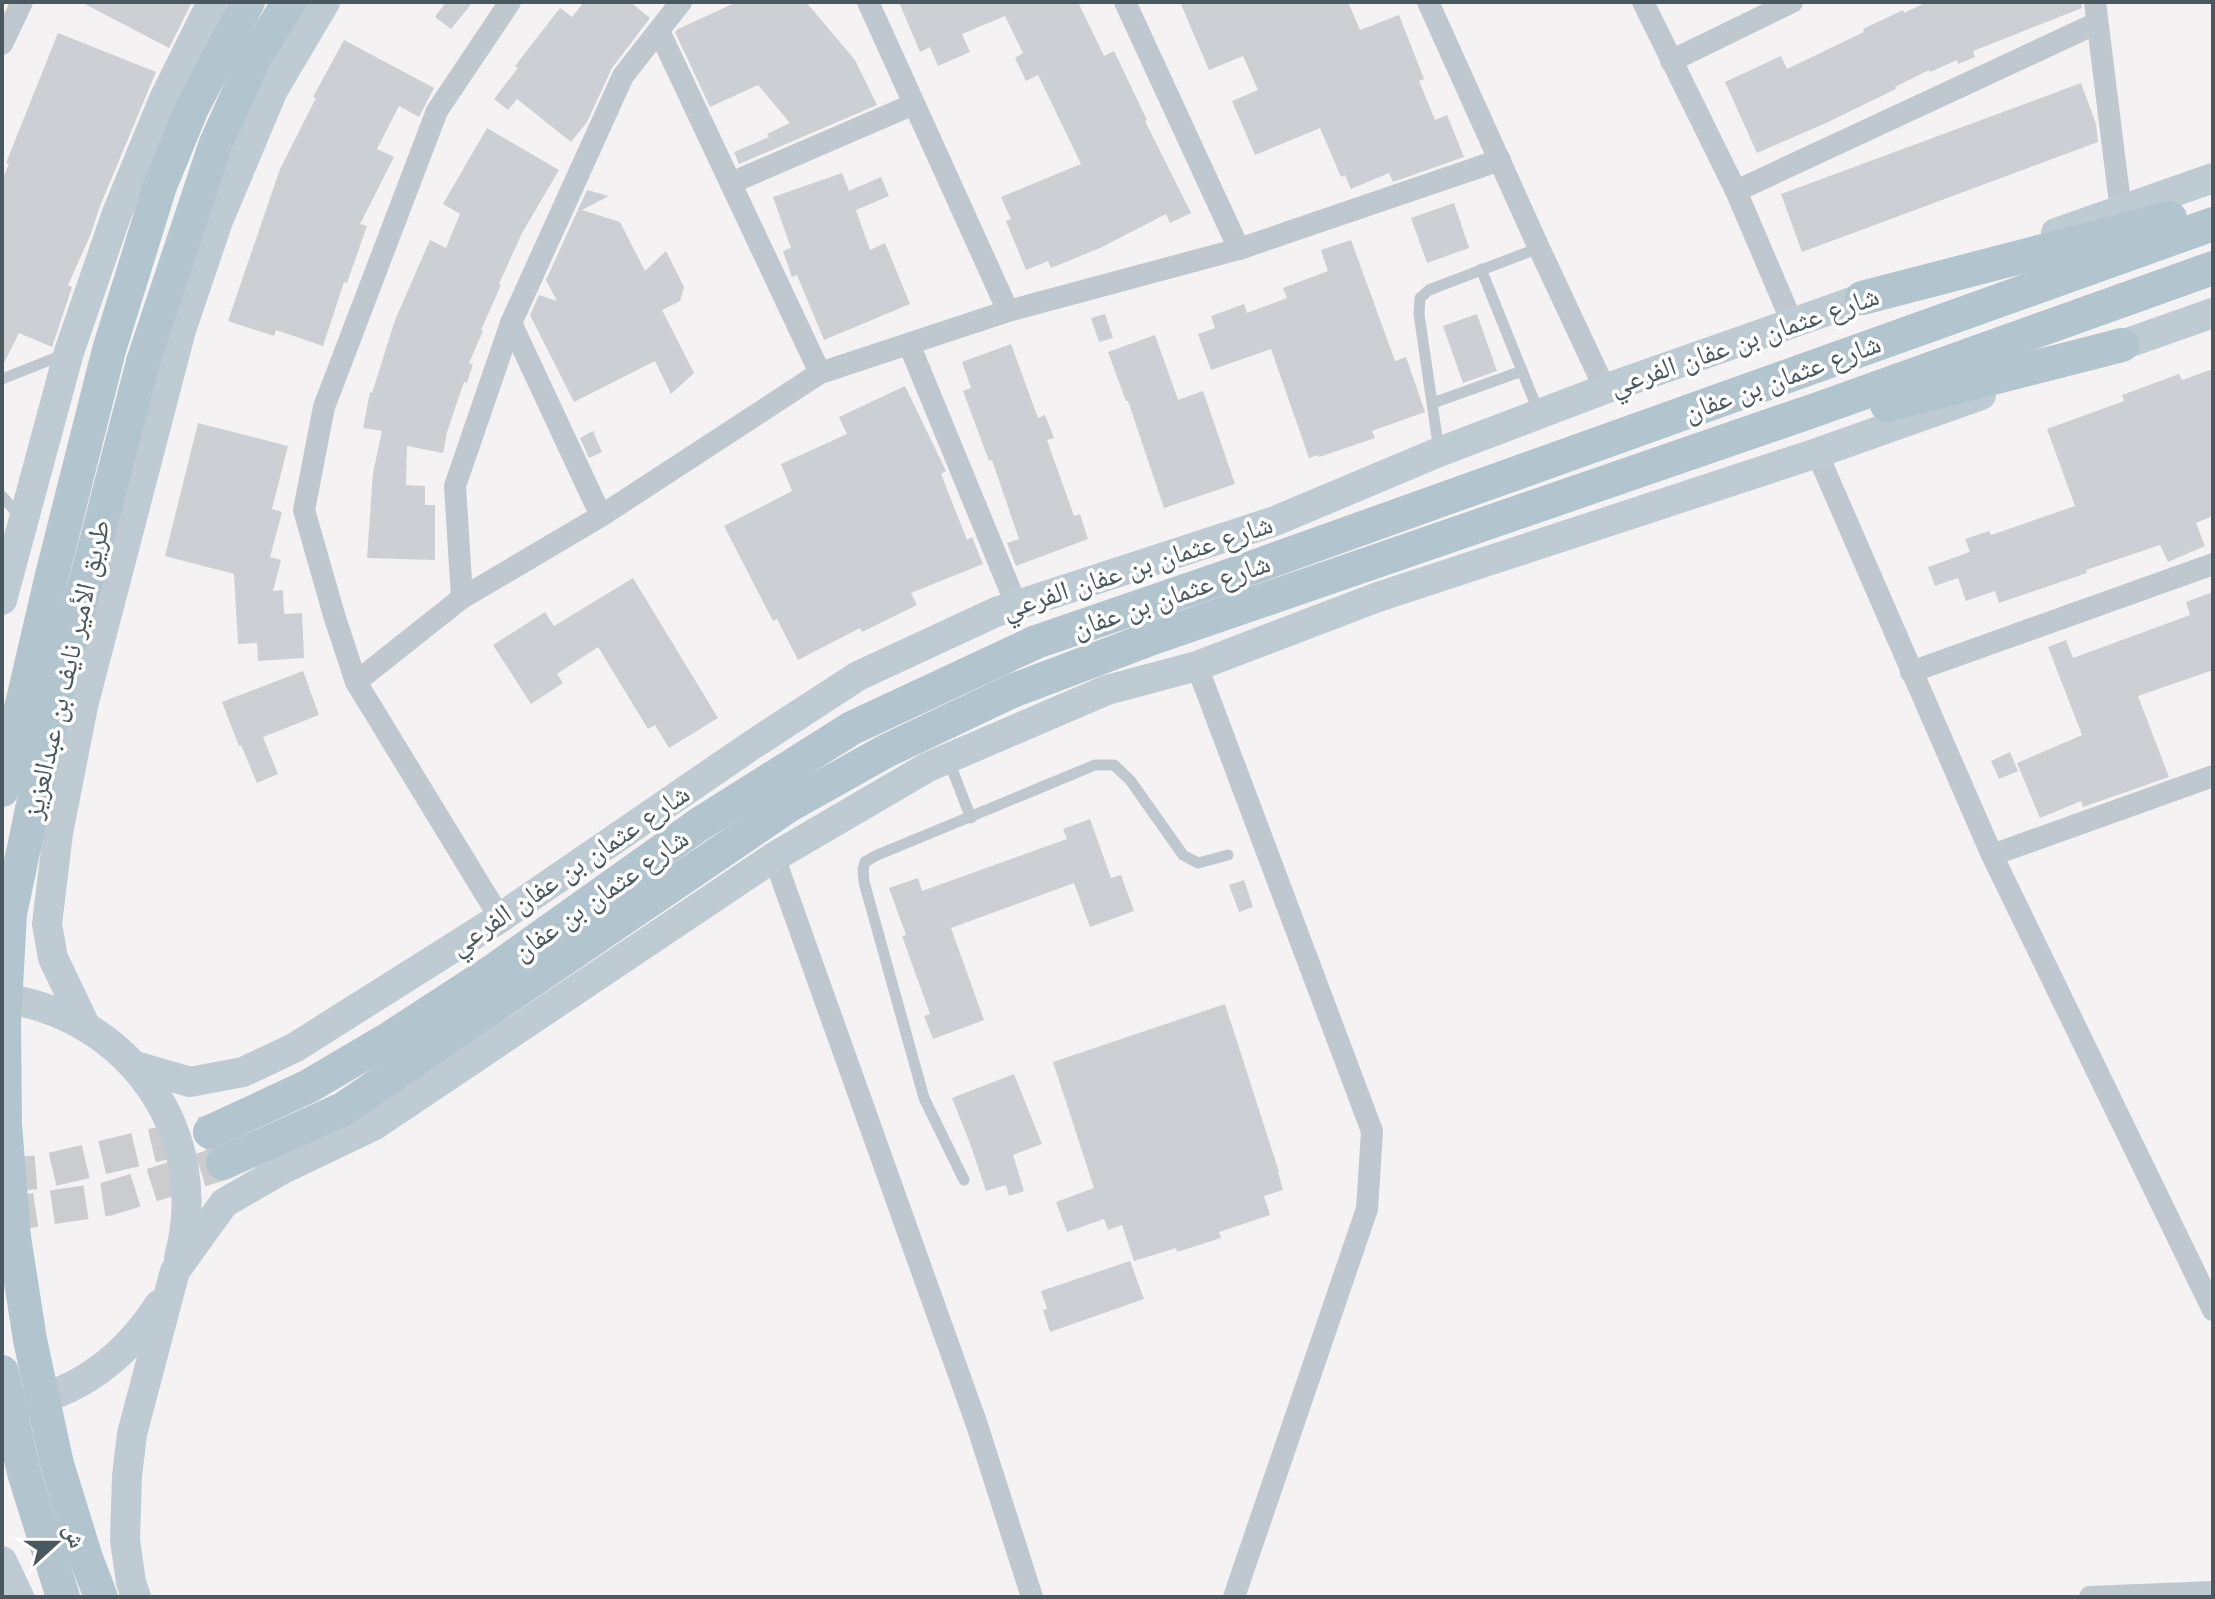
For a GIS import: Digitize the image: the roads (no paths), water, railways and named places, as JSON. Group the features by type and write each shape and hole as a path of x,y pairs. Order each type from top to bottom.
{"main road":[{"path":"2,600 69,352 123,199 164,99 212,2"},
{"name":"طريق الأمير نايف بن عبدالعزيز","path":"2,790 109,350 160,186 192,108 248,2"},
{"name":"طريق الأمير نايف بن عبدالعزيز","path":"101,1597 57,1464 30,1340 14,1237 5,1124 4,1022 10,914 56,695 143,362 216,143 254,59 289,2"},
{"path":"85,1025 53,958 47,924 58,833 83,706 181,330 218,221 273,90 325,2"},
{"name":"شارع عثمان بن عفان الفرعي","path":"135,1066 190,1082 243,1072 294,1048 500,918 858,676 1016,604 1275,521 1439,452 1605,389 2213,178"},
{"path":"1862,298 2213,207"},
{"name":"شارع عثمان بن عفان","path":"210,1132 309,1086 387,1040 493,971 698,825 852,728 1036,642 2213,224"},
{"name":"شارع عثمان بن عفان","path":"223,1163 343,1109 788,806 886,751 1012,691 1147,640 1818,409 2213,268"},
{"path":"2,1407 37,1400 68,1389 122,1353 144,1329 162,1301 175,1271 224,1203 281,1170 373,1126 774,857 928,767 1107,690 1197,666 1378,597 1817,453 2213,313"},
{"path":"1639,469 2122,345"},
{"path":"2,998 44,1006 85,1025 111,1044 135,1066 163,1106 180,1151 186,1187 186,1224 132,1434 127,1476 125,1540 136,1597"},
{"path":"2,1372 24,1473 63,1597"},
{"path":"132,1434 136,1525 156,1597"},
{"path":"2,1561 19,1597"}],"street":[{"path":"2,44 22,2"},
{"path":"500,918 356,682 304,510 324,407 437,111 510,2"},
{"path":"462,598 455,486 511,323 623,76 681,2"},
{"path":"868,2 1008,311"},
{"path":"1125,2 1239,249"},
{"path":"1428,2 1605,389"},
{"path":"1643,2 1736,191 1792,322"},
{"path":"1671,61 1792,2"},
{"path":"1736,191 2096,13 2121,211"},
{"path":"659,31 820,373"},
{"path":"731,183 914,104"},
{"path":"356,682 462,598 601,516 820,373 1008,311 1239,249 1500,160"},
{"path":"511,323 601,516"},
{"path":"909,344 1016,604"},
{"path":"1817,453 1992,855 2213,1310"},
{"path":"1911,672 2213,564"},
{"path":"1197,666 1372,1131 1367,1209 1234,1597"},
{"path":"1992,855 2213,776"},
{"path":"774,857 962,1383 1032,1597"},
{"path":"2090,1597 2213,1592"}],"lane":[{"path":"1439,452 1419,314 1420,298 1429,290 1539,248"},
{"path":"1481,269 1540,414"},
{"path":"2,379 69,352"},
{"path":"1433,403 1522,371"},
{"path":"2,496 24,523"},
{"path":"948,759 971,818"},
{"path":"964,1180 924,1098 864,882 865,862 1095,765 1114,765 1130,780 1183,855 1198,863 1228,855"}],"tunnel":[{"path":"2,1175 41,1172 210,1132"},
{"path":"2,1215 107,1199 223,1163"}]}
